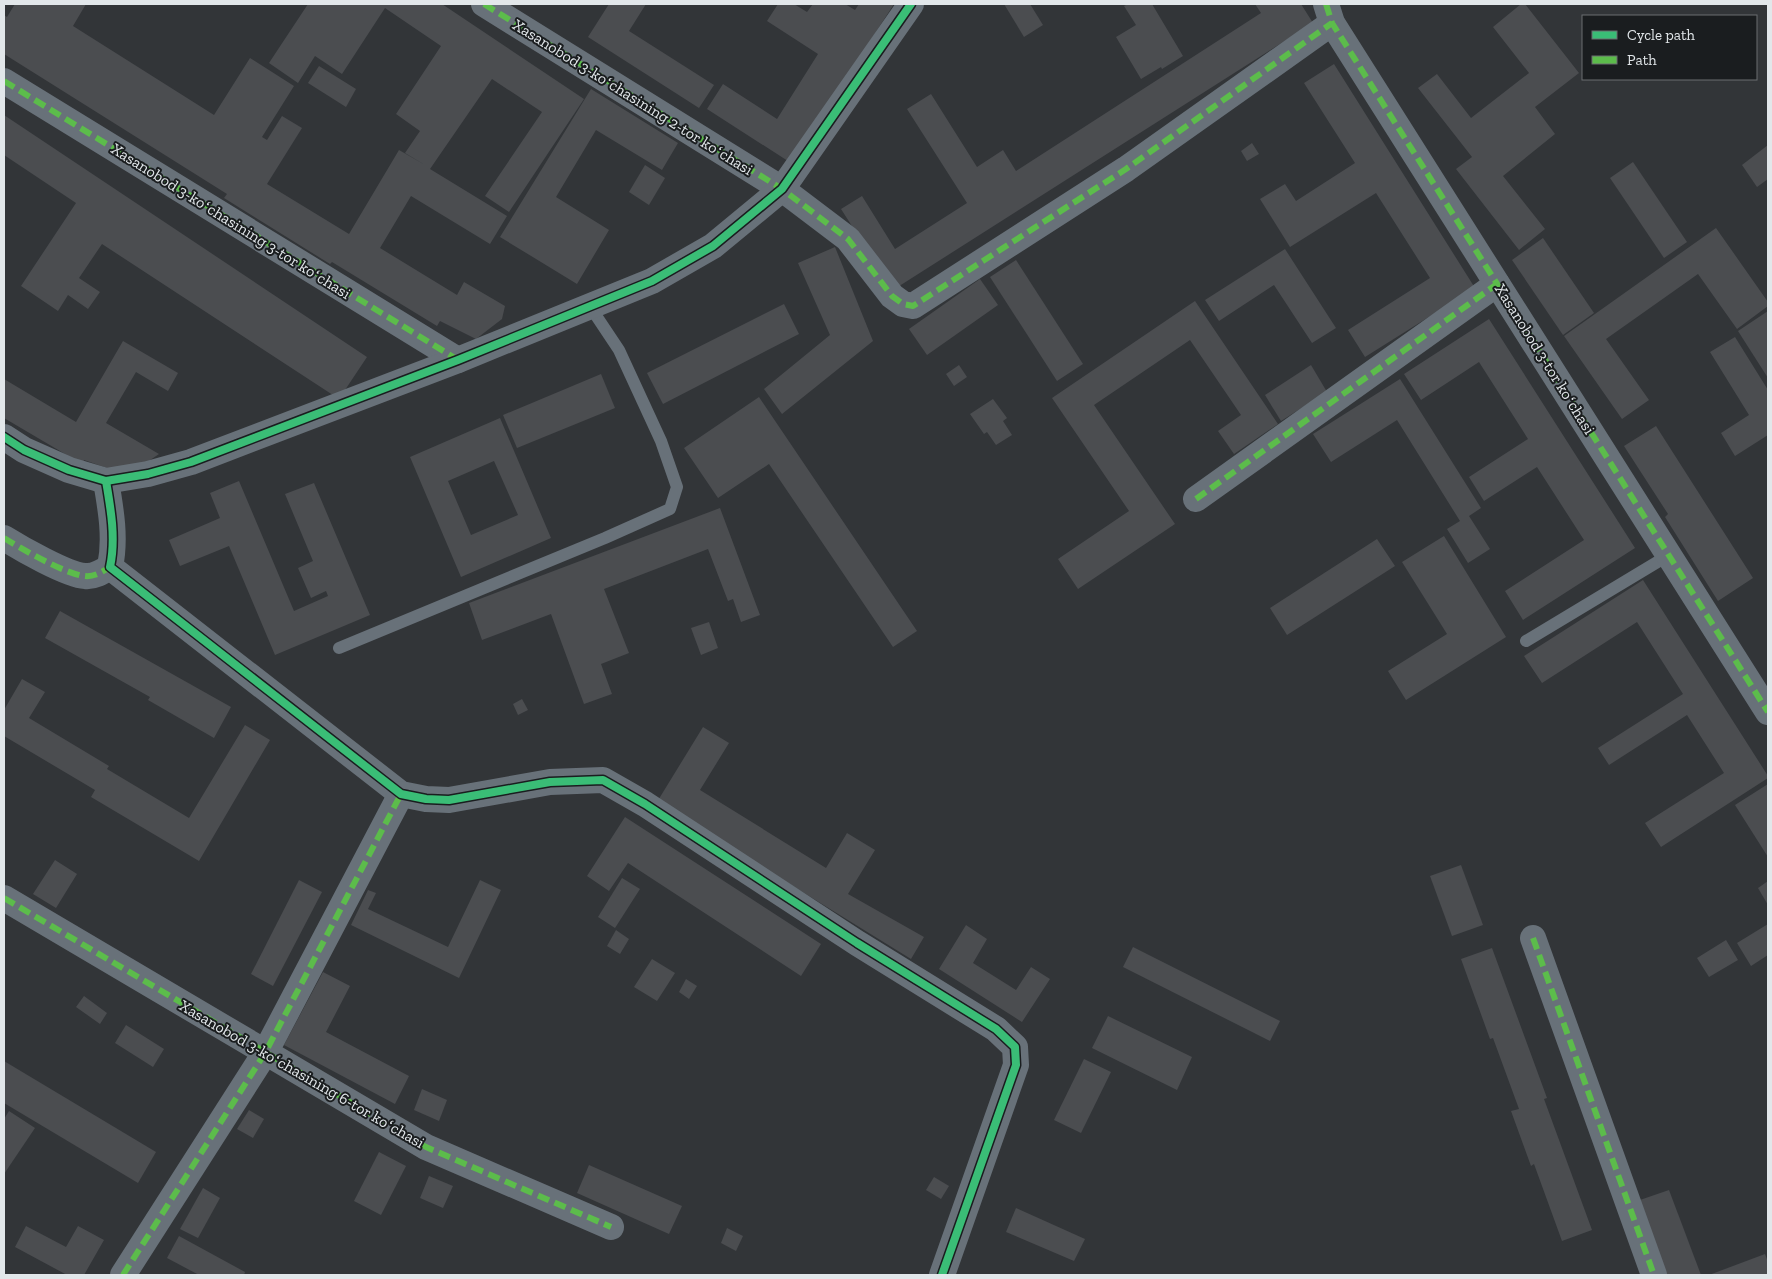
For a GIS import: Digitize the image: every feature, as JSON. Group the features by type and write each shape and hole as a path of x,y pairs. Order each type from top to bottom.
{"street":[{"name":"Xasanobod 3-koʻchasining 2-tor koʻchasi","path":"484,4 782,190 848,239 892,296 903,304 913,306 1126,169 1329,13"},
{"path":"4,437 24,450 69,470 106,481 148,474 191,462 458,360 652,280 713,246 782,190 911,4"},
{"name":"Xasanobod 3-tor koʻchasi","path":"1329,13 1497,284 1768,712"},
{"name":"Xasanobod 3-koʻchasining 3-tor koʻchasi","path":"4,81 458,360"},
{"path":"1196,499 1497,284"},
{"path":"4,538 68,572 84,576 97,575 110,567 113,550 106,481"},
{"path":"110,567 401,794 426,799 449,800 550,782 603,780 645,804 857,943 996,1028 1015,1047 1016,1065 942,1275"},
{"path":"123,1275 265,1053 401,794"},
{"name":"Xasanobod 3-koʻchasining 6-tor koʻchasi","path":"4,898 426,1147 611,1227"},
{"path":"1534,938 1654,1275"}],"lane":[{"path":"339,648 670,509 677,487 661,441 619,350 589,305"},
{"path":"1526,641 1669,555"}],"building":[{"path":"15,4 86,4 73,26 214,115 250,58 294,86 262,137 267,140 282,116 302,128 267,184 349,234 399,150 425,165 405,153 420,131 396,114 441,46 385,8 342,74 315,56 298,83 269,63 308,4 442,4 584,99 509,212 485,196 542,112 492,79 430,169 507,216 490,244 411,196 380,248 457,295 464,282 505,306 502,319 476,339 440,321 437,326 332,262 330,264 224,198 227,194 4,54 4,15 7,17"},
{"path":"609,4 646,4 629,31 714,85 699,108 588,37"},
{"path":"778,4 794,4 807,12 813,4 845,4 855,10 859,4 894,4 791,163 707,109 723,84 777,119 818,54 767,21"},
{"path":"1004,4 1030,4 1043,25 1024,37"},
{"path":"1128,4 1152,4 1183,56 1141,79 1116,37 1136,25 1124,6"},
{"path":"1255,4 1301,4 1313,23 893,290 841,209 862,196 895,249 967,203 907,109 931,94 977,167 1003,150 1016,171 1261,13"},
{"path":"1521,4 1525,4 1579,73 1535,107 1555,134 1503,176 1545,229 1519,250 1456,169 1472,157 1418,88 1437,74 1471,118 1529,73 1493,27"},
{"path":"1334,64 1475,288 1365,357 1348,330 1430,278 1376,193 1290,247 1260,199 1285,184 1296,201 1355,163 1304,83"},
{"path":"319,66 356,89 346,107 308,83"},
{"path":"591,89 678,143 662,170 596,130 556,197 609,230 577,284 500,237"},
{"path":"4,115 367,357 339,399 102,244 79,278 100,292 88,309 68,295 58,311 21,286 76,203 4,155"},
{"path":"1252,143 1259,154 1247,161 1241,151"},
{"path":"1768,145 1768,179 1757,187 1742,165"},
{"path":"1633,162 1687,242 1664,258 1610,178"},
{"path":"645,165 665,178 649,205 629,192"},
{"path":"1716,228 1768,302 1768,306 1737,329 1698,274 1606,339 1649,400 1622,419 1564,336"},
{"path":"1543,238 1594,313 1563,335 1512,260"},
{"path":"835,247 873,341 782,414 764,389 830,335 798,263"},
{"path":"1285,249 1336,328 1312,343 1274,285 1219,321 1205,300"},
{"path":"1016,260 1083,364 1057,381 990,277"},
{"path":"980,279 998,305 927,355 909,329"},
{"path":"1195,301 1278,424 1234,454 1218,431 1241,415 1190,340 1094,405 1175,524 1078,589 1058,559 1129,511 1052,398"},
{"path":"784,304 799,334 663,404 647,373"},
{"path":"1768,311 1768,378 1738,331"},
{"path":"1489,319 1635,548 1523,620 1505,591 1584,540 1537,467 1484,501 1469,477 1528,439 1479,362 1421,400 1404,374"},
{"path":"1735,337 1768,390 1768,435 1735,456 1721,433 1749,415 1710,352"},
{"path":"123,341 178,373 168,391 136,372 106,423 159,454 134,471 107,468 84,460 82,464 4,418 4,379 76,422"},
{"path":"959,365 967,377 954,386 946,374"},
{"path":"1311,365 1327,392 1281,421 1265,395"},
{"path":"601,374 615,408 517,448 503,415"},
{"path":"1400,379 1481,508 1469,516 1490,549 1468,563 1447,529 1460,521 1397,420 1331,462 1313,434"},
{"path":"759,397 917,631 893,647 769,464 718,498 684,448"},
{"path":"993,399 1007,418 1003,421 1012,435 996,445 987,432 984,434 970,414"},
{"path":"500,418 551,538 461,577 410,457","holes":["494,461 518,515 471,535 448,481"]},
{"path":"1656,426 1753,578 1718,601 1665,517 1668,514 1624,446"},
{"path":"239,481 294,611 328,596 326,591 311,598 298,568 313,561 285,494 314,483 370,615 275,655 229,546 180,566 169,540 220,518 210,493"},
{"path":"720,508 760,615 741,622 733,599 728,601 708,549 604,589 629,653 601,664 612,694 584,704 551,614 482,640 469,603"},
{"path":"1444,536 1506,637 1406,700 1388,671 1447,634 1402,562"},
{"path":"1377,539 1395,566 1287,635 1270,608"},
{"path":"1643,580 1768,776 1768,778 1661,847 1645,823 1724,773 1687,715 1609,765 1598,748 1683,694 1637,622 1542,683 1524,656"},
{"path":"60,611 231,707 214,738 148,700 150,697 45,638"},
{"path":"709,622 718,648 701,655 691,628"},
{"path":"22,679 45,692 29,718 109,766 107,769 189,818 245,725 270,740 199,861 91,797 95,790 4,736 4,710"},
{"path":"522,699 528,710 518,715 513,704"},
{"path":"703,727 729,743 700,790 826,868 847,833 875,850 848,894 924,937 911,959 657,802"},
{"path":"1768,784 1768,857 1735,805"},
{"path":"625,817 821,944 801,976 628,863 609,891 587,876"},
{"path":"55,860 77,874 56,908 33,894"},
{"path":"1461,865 1483,925 1452,936 1430,876"},
{"path":"622,878 640,889 615,928 598,917"},
{"path":"299,880 322,892 273,986 251,974"},
{"path":"480,880 501,890 459,978 351,925 368,890 376,893 368,909 448,947"},
{"path":"1768,881 1768,905 1758,888"},
{"path":"1768,924 1768,955 1751,966 1737,943"},
{"path":"966,925 987,939 973,963 1016,990 1031,967 1050,979 1022,1022 939,969"},
{"path":"616,930 629,939 620,954 607,946"},
{"path":"1726,940 1738,960 1709,977 1697,958"},
{"path":"1133,947 1280,1021 1270,1041 1123,967"},
{"path":"1492,948 1547,1098 1544,1099 1592,1230 1562,1241 1534,1164 1531,1166 1511,1111 1519,1109 1493,1038 1490,1039 1461,959"},
{"path":"652,959 675,973 657,1001 634,987"},
{"path":"323,972 350,986 326,1032 409,1076 395,1104 284,1045"},
{"path":"686,979 697,986 689,999 679,992"},
{"path":"84,996 107,1013 100,1024 76,1007"},
{"path":"1108,1016 1192,1057 1177,1090 1092,1048"},
{"path":"126,1025 164,1049 153,1067 115,1043"},
{"path":"1084,1059 1111,1072 1081,1133 1054,1120"},
{"path":"4,1061 156,1152 138,1183 4,1103"},
{"path":"422,1089 447,1100 439,1121 414,1110"},
{"path":"249,1110 264,1119 253,1138 237,1129"},
{"path":"9,1111 35,1128 4,1174 4,1119"},
{"path":"379,1152 406,1166 381,1215 354,1201"},
{"path":"589,1165 682,1206 669,1234 577,1193"},
{"path":"429,1176 453,1186 443,1208 420,1198"},
{"path":"934,1177 949,1186 941,1199 926,1190"},
{"path":"203,1188 220,1198 198,1238 180,1229"},
{"path":"1669,1190 1701,1275 1665,1275 1637,1201"},
{"path":"1016,1208 1085,1239 1074,1261 1006,1232"},
{"path":"26,1226 66,1247 78,1226 104,1240 84,1275 67,1275 15,1247"},
{"path":"727,1228 743,1236 736,1251 721,1243"},
{"path":"179,1236 245,1272 244,1275 199,1275 167,1258"},
{"path":"1765,1254 1768,1262 1768,1275 1709,1275"}],"marked path":[{"path":"484,4 782,189 848,239 892,296 903,304 913,306 1126,169 1332,23"},
{"path":"1326,4 1332,23 1768,712"},
{"path":"4,81 458,360"},
{"path":"1196,499 1497,284"},
{"path":"4,538 44,560 77,574 92,576 110,567"},
{"path":"123,1275 265,1053 401,794"},
{"path":"4,898 426,1147 611,1227"},
{"path":"1533,938 1654,1275"}],"cycle path":[{"path":"4,437 24,450 69,470 106,481 148,474 191,462 458,360 652,281 713,246 782,189 911,4"},
{"path":"106,481 113,535 110,567 401,794 426,799 449,800 550,782 603,780 645,804 857,943 996,1029 1015,1047 1016,1065 942,1275"}]}
